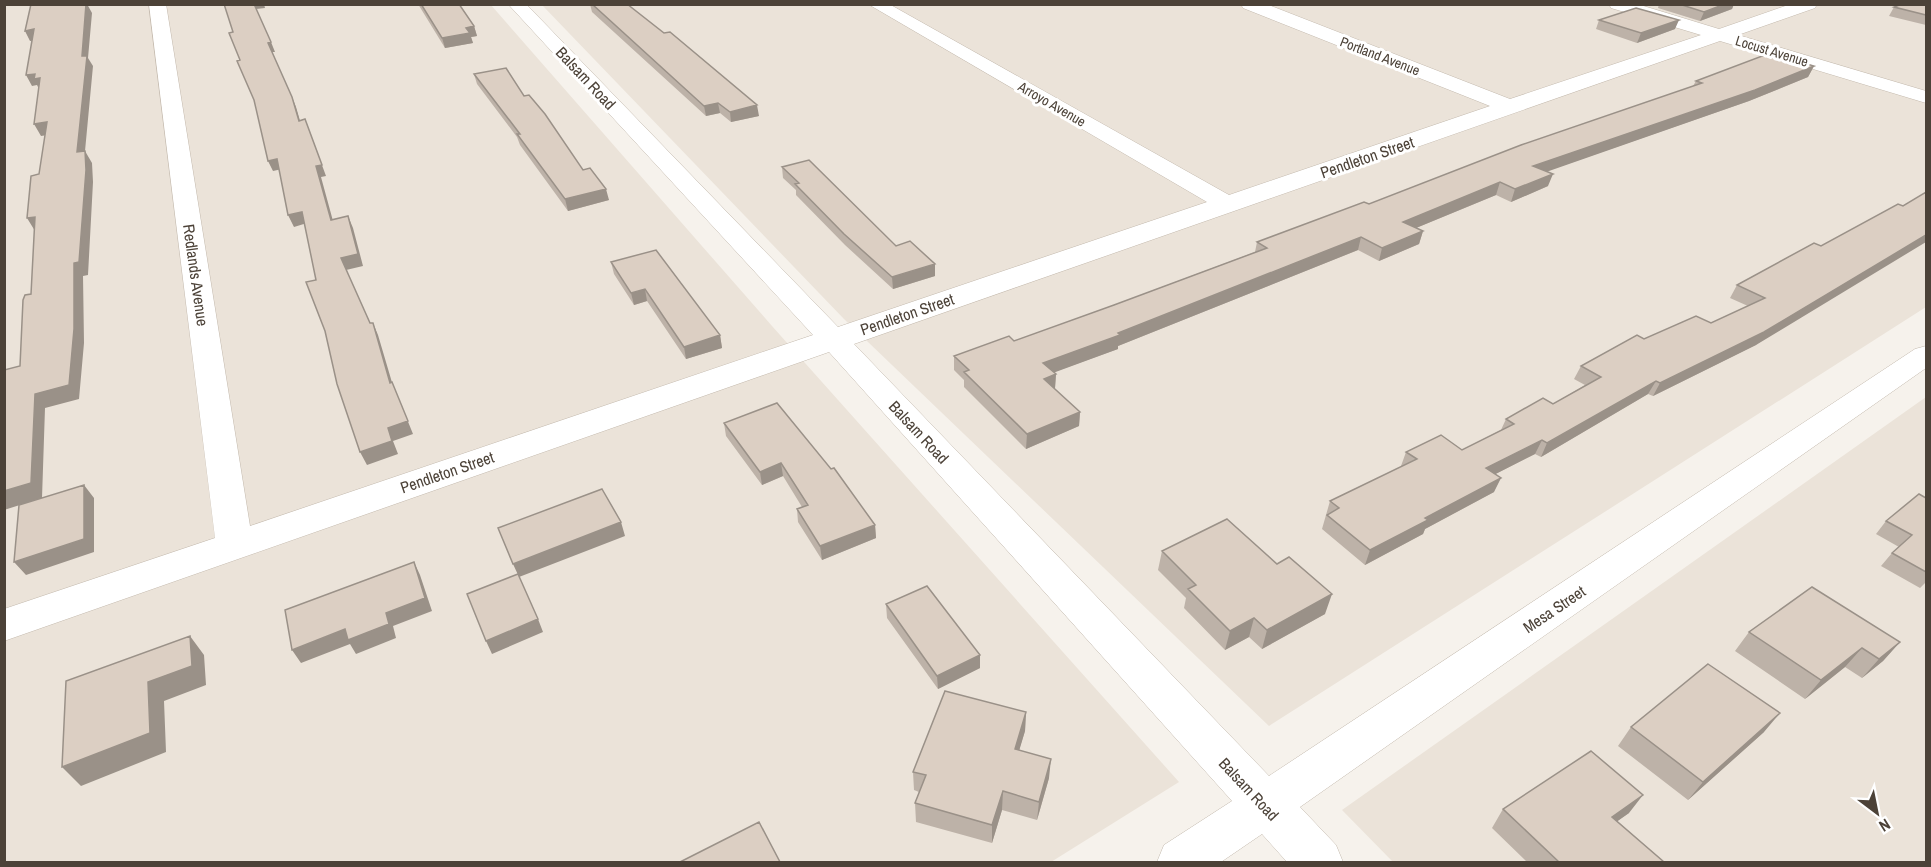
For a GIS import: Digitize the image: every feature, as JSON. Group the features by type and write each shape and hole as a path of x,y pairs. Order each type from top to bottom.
{"street":[{"name":"Redlands Avenue","path":"157,4 236,545"},
{"name":"Balsam Road","path":"516,4 834,340 1319,862"},
{"name":"Arroyo Avenue","path":"876,4 1228,204"},
{"name":"Portland Avenue","path":"1249,4 1511,107"},
{"name":"Locust Avenue","path":"1617,4 1926,97"},
{"name":"Pendleton Street","path":"4,625 1809,4"},
{"name":"Mesa Street","path":"1180,862 1926,355"}],"shaded area":[{"path":"5,5 491,5 772,326 1179,782 1051,862 5,862"},
{"path":"542,5 1926,5 1926,307 1269,726 844,319"},
{"path":"1926,397 1926,862 1393,862 1342,810"}],"building":[{"path":"31,4 86,4 82,56 87,56 77,152 85,151 86,170 79,262 74,263 74,329 69,385 35,394 31,483 4,491 4,370 20,366 23,300 25,295 31,294 35,217 27,218 31,176 39,174 47,122 34,124 40,78 34,79 35,74 26,75 34,29 25,31"},
{"path":"224,4 254,4 271,42 268,43 292,97 299,121 305,119 322,165 316,166 331,220 348,216 358,254 341,258 370,323 373,323 390,383 392,382 408,421 388,428 392,441 360,452 337,384 325,331 306,282 316,280 302,212 288,215 277,159 268,161 254,100 237,61 240,60 229,33 233,32"},
{"path":"421,4 459,4 474,26 466,28 470,33 442,38"},
{"path":"592,4 627,4 664,33 670,32 757,105 730,112 718,103 704,106"},
{"path":"1679,4 1725,4 1704,12"},
{"path":"1902,4 1926,4 1926,15 1894,7"},
{"path":"1636,8 1679,20 1641,33 1599,20"},
{"path":"1770,53 1814,66 1755,90 1533,166 1553,174 1515,189 1500,182 1403,222 1423,231 1382,248 1361,237 1118,333 1120,335 1043,363 1056,374 1044,379 1080,412 1027,434 964,372 969,370 954,356 1009,336 1014,341 1114,305 1267,248 1257,242 1364,202 1369,204 1521,145 1702,83 1696,81"},
{"path":"506,68 524,96 529,95 545,114 583,170 590,168 606,189 565,199 517,134 520,134 474,74"},
{"path":"809,160 896,246 910,241 935,264 892,277 844,234 795,184 799,183 782,167"},
{"path":"1926,192 1926,235 1764,332 1660,383 1656,381 1547,443 1542,440 1486,468 1501,478 1425,518 1428,520 1370,550 1327,515 1339,508 1330,501 1417,459 1406,452 1441,435 1462,450 1514,424 1506,419 1543,398 1553,404 1601,377 1581,366 1637,335 1644,339 1696,316 1711,323 1765,298 1737,285 1814,243 1821,246 1898,204 1903,206"},
{"path":"656,250 720,335 684,347 645,289 631,293 611,262"},
{"path":"777,403 831,469 834,468 875,525 820,546 797,509 808,505 781,463 760,472 724,423"},
{"path":"84,485 84,539 14,562 19,505"},
{"path":"602,489 621,522 513,564 498,528"},
{"path":"1919,494 1926,498 1926,572 1892,553 1912,535 1886,521"},
{"path":"1227,519 1277,564 1289,557 1332,594 1267,630 1254,618 1230,631 1188,589 1196,585 1162,551"},
{"path":"414,562 425,598 386,613 389,624 348,640 345,629 292,650 285,610"},
{"path":"518,574 538,619 486,641 467,594"},
{"path":"927,586 980,655 937,676 886,604"},
{"path":"1812,587 1900,642 1879,659 1862,648 1821,680 1749,632"},
{"path":"190,636 192,666 148,682 150,733 62,767 66,681"},
{"path":"1708,664 1780,713 1703,782 1631,727"},
{"path":"945,691 1026,712 1015,749 1051,759 1039,802 1003,791 992,825 915,803 926,775 913,772"},
{"path":"1591,751 1643,795 1612,817 1664,862 1559,862 1503,809"},
{"path":"759,822 780,862 680,862"}]}
